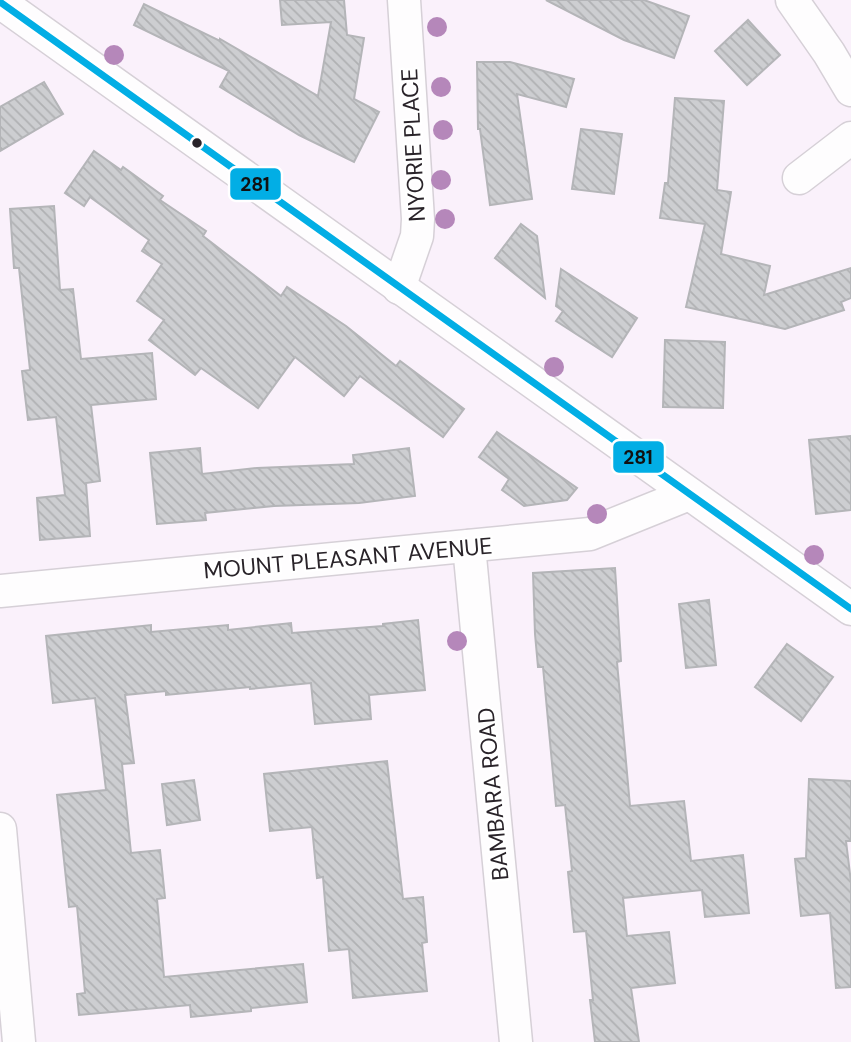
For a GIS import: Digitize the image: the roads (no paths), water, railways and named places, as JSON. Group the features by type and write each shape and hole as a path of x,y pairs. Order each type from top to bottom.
{"street":[{"name":"NYORIE PLACE","path":"399,288 417,236 418,219 404,0"},
{"path":"792,0 851,90"},
{"path":"0,2 851,609"},
{"path":"799,178 851,138"},
{"name":"MOUNT PLEASANT AVENUE","path":"0,591 590,534 689,494"},
{"name":"BAMBARA ROAD","path":"469,547 516,1042"},
{"path":"0,830 19,1042"}]}
